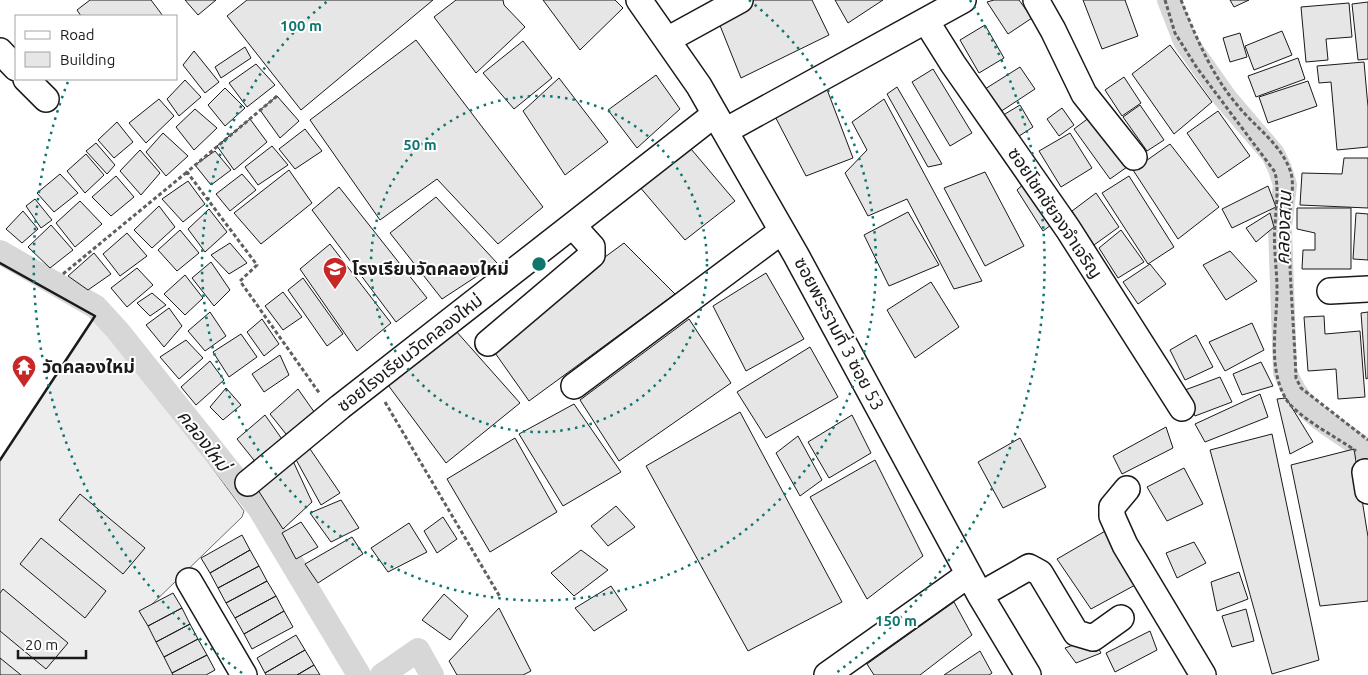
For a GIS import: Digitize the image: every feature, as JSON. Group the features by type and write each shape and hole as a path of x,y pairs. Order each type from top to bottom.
{"street":[{"name":"ซอยพระรามที่ 3 ซอย 53","path":"639,0 720,122 782,231 974,585 1028,675"},
{"path":"666,40 740,0"},
{"path":"720,122 926,21 964,0"},
{"path":"1036,0 1084,94 1134,157"},
{"name":"ซอยโชคชัยจงจำเจริญ","path":"926,21 953,64 1068,229 1182,408"},
{"path":"0,51 15,67"},
{"path":"27,80 46,99"},
{"name":"ซอยโรงเรียนวัดคลองใหม่","path":"248,483 333,413 572,226 720,122"},
{"path":"488,343 592,255 592,247 572,226"},
{"path":"574,386 782,231"},
{"path":"1330,291 1368,289"},
{"path":"1127,489 1112,507 1112,516 1124,545 1203,675"},
{"path":"826,675 851,668 974,585 1029,567 1040,573 1076,633 1093,638 1121,618"},
{"path":"189,581 244,675"}],"path":[{"path":"1165,0 1175,33 1197,68 1275,172 1277,192 1274,227 1277,291 1275,357 1286,398 1293,407 1322,429 1364,472"},
{"path":"1181,0 1198,42 1226,90 1238,106 1267,135 1286,159 1291,172 1292,185 1289,222 1296,378 1302,388 1368,440"},
{"path":"63,274 277,96"},
{"path":"186,172 257,265 240,281 333,413"},
{"path":"371,383 381,394 500,597"}],"shaded area":[{"path":"95,316 114,334 244,511 242,517 145,611 183,675 0,675 0,460"}],"building":[{"path":"90,0 151,0 162,15 80,15 77,10"},
{"path":"185,0 216,0 198,15"},
{"path":"247,0 433,0 301,110 227,16"},
{"path":"456,0 503,0 504,5 525,27 476,73 434,17"},
{"path":"543,0 615,0 623,8 580,50"},
{"path":"748,0 812,0 829,35 741,78 717,18"},
{"path":"835,0 883,0 848,23"},
{"path":"994,0 1019,0 1032,18 1008,34 987,2"},
{"path":"1083,0 1125,0 1138,36 1102,49"},
{"path":"1230,0 1249,0 1234,7"},
{"path":"1368,2 1368,59 1358,60 1352,4"},
{"path":"1349,3 1352,37 1326,39 1328,60 1306,62 1301,7"},
{"path":"985,25 1004,58 979,73 960,40"},
{"path":"1282,31 1292,55 1254,70 1245,46"},
{"path":"1240,33 1247,57 1230,62 1223,38"},
{"path":"416,40 543,207 498,244 437,179 380,220 310,120"},
{"path":"523,41 552,78 514,109 483,73"},
{"path":"1170,45 1212,102 1174,134 1132,74"},
{"path":"245,47 251,58 221,78 215,67"},
{"path":"194,51 219,82 205,93 183,65"},
{"path":"1298,58 1305,79 1256,97 1248,76"},
{"path":"1364,62 1368,107 1368,147 1337,150 1331,82 1319,83 1317,66"},
{"path":"256,64 275,85 247,107 229,83"},
{"path":"1020,67 1035,89 1000,112 985,89"},
{"path":"933,69 972,133 950,146 912,82"},
{"path":"820,71 853,158 806,176 767,101"},
{"path":"656,75 680,109 637,148 608,110"},
{"path":"1124,77 1141,103 1122,116 1105,90"},
{"path":"559,78 608,142 565,175 523,111"},
{"path":"185,80 201,97 179,116 167,99"},
{"path":"1308,81 1317,106 1268,123 1259,97"},
{"path":"897,87 942,164 928,167 887,94"},
{"path":"225,88 245,108 225,126 208,105"},
{"path":"277,96 299,121 280,138 260,110"},
{"path":"159,99 174,116 146,143 129,123"},
{"path":"884,99 982,281 954,289 907,199 868,216 845,173 867,150 852,122"},
{"path":"1020,105 1033,127 1013,140 1000,117"},
{"path":"1140,105 1164,140 1147,151 1123,117"},
{"path":"1062,108 1074,125 1059,136 1047,119"},
{"path":"195,109 217,128 194,150 176,127"},
{"path":"1218,111 1250,156 1218,178 1187,133"},
{"path":"1090,117 1127,167 1110,179 1074,129"},
{"path":"250,119 267,142 234,170 217,146"},
{"path":"117,122 133,142 114,158 98,140"},
{"path":"305,129 322,151 295,169 279,149"},
{"path":"675,130 735,201 685,240 627,172"},
{"path":"163,133 188,156 166,176 146,152"},
{"path":"1070,133 1092,168 1061,187 1039,151"},
{"path":"96,143 115,165 107,174 86,151"},
{"path":"1170,144 1219,207 1178,239 1133,170"},
{"path":"272,146 288,165 258,185 245,167"},
{"path":"140,150 160,173 141,195 120,171"},
{"path":"215,151 231,170 211,185 195,165"},
{"path":"86,154 104,175 85,193 67,171"},
{"path":"1344,158 1368,158 1368,208 1300,205 1302,173 1342,174"},
{"path":"289,170 312,203 261,244 234,213"},
{"path":"985,172 1024,246 985,266 944,188"},
{"path":"60,174 78,193 54,212 37,193"},
{"path":"242,174 256,190 230,211 216,194"},
{"path":"116,176 134,197 111,216 92,197"},
{"path":"1129,176 1174,247 1148,264 1102,193"},
{"path":"1028,180 1055,222 1043,231 1017,190"},
{"path":"188,181 205,204 183,222 162,199"},
{"path":"1268,186 1276,207 1232,228 1222,209"},
{"path":"339,187 427,298 396,322 312,210"},
{"path":"1096,193 1119,227 1094,245 1072,211"},
{"path":"436,197 497,263 442,299 390,233"},
{"path":"35,199 52,220 41,228 26,206"},
{"path":"80,201 102,224 75,247 56,223"},
{"path":"159,206 175,227 152,248 134,230"},
{"path":"1297,208 1351,208 1351,269 1302,269 1303,250 1315,250 1315,233 1297,229"},
{"path":"209,209 227,232 205,252 188,229"},
{"path":"23,211 38,229 22,243 6,229"},
{"path":"908,212 939,265 889,286 864,235"},
{"path":"1270,213 1274,227 1256,242 1246,228"},
{"path":"1356,213 1368,214 1368,260 1353,259"},
{"path":"51,225 73,250 50,268 28,247"},
{"path":"180,230 199,253 177,271 158,250"},
{"path":"1121,230 1144,262 1118,278 1099,248"},
{"path":"127,233 147,256 120,276 103,254"},
{"path":"230,243 247,263 229,274 211,255"},
{"path":"624,243 675,294 529,401 488,343"},
{"path":"330,244 391,323 357,351 300,269"},
{"path":"1230,251 1257,281 1226,300 1203,265"},
{"path":"94,253 111,274 88,290 68,276"},
{"path":"211,262 230,290 214,306 192,278"},
{"path":"1150,264 1166,284 1138,304 1123,282"},
{"path":"137,268 153,285 127,307 111,288"},
{"path":"766,273 804,339 746,371 713,306"},
{"path":"185,275 203,298 185,315 164,294"},
{"path":"303,278 343,334 327,346 288,290"},
{"path":"931,282 959,327 915,358 887,310"},
{"path":"283,292 302,317 283,330 265,306"},
{"path":"152,293 166,305 150,316 137,303"},
{"path":"169,308 182,326 164,347 146,325"},
{"path":"210,312 226,336 205,351 188,331"},
{"path":"1368,312 1368,378 1366,379 1361,313"},
{"path":"1324,316 1325,334 1360,331 1365,397 1338,399 1336,369 1308,371 1304,317"},
{"path":"262,319 279,344 264,356 247,332"},
{"path":"689,319 731,383 619,461 580,400"},
{"path":"1252,323 1264,350 1225,371 1209,342"},
{"path":"456,331 520,403 446,463 388,385"},
{"path":"241,334 257,357 229,377 213,352"},
{"path":"1196,335 1213,367 1185,380 1170,350"},
{"path":"186,340 203,358 179,379 160,357"},
{"path":"810,347 838,397 766,438 737,392"},
{"path":"280,355 289,375 264,392 252,374"},
{"path":"210,361 224,380 196,405 181,387"},
{"path":"1261,362 1273,386 1242,395 1233,374"},
{"path":"1220,377 1232,402 1195,416 1185,390"},
{"path":"226,388 241,405 223,420 210,407"},
{"path":"298,389 317,416 290,439 270,414"},
{"path":"1260,394 1268,417 1205,442 1195,424"},
{"path":"1286,398 1313,442 1290,454 1277,399"},
{"path":"574,404 621,472 563,506 519,434"},
{"path":"740,412 842,602 748,651 646,466"},
{"path":"265,415 284,442 257,464 237,439"},
{"path":"852,415 871,453 829,478 808,442"},
{"path":"1166,427 1173,448 1122,474 1113,456"},
{"path":"1272,434 1319,660 1272,674 1210,450"},
{"path":"798,436 822,480 800,496 776,453"},
{"path":"515,438 557,512 490,552 447,479"},
{"path":"1020,438 1046,487 1003,508 978,462"},
{"path":"308,446 340,493 321,505 294,456"},
{"path":"1354,449 1368,537 1368,601 1320,606 1291,465"},
{"path":"875,460 923,556 867,599 810,497"},
{"path":"293,461 312,502 283,529 258,490"},
{"path":"1184,468 1203,504 1167,521 1147,487"},
{"path":"80,494 145,548 123,574 59,520"},
{"path":"341,500 359,528 331,542 310,513"},
{"path":"616,506 635,527 608,546 591,526"},
{"path":"443,517 457,539 437,553 424,531"},
{"path":"301,522 318,547 296,559 282,533"},
{"path":"409,523 427,552 388,572 371,548"},
{"path":"1107,530 1137,584 1091,609 1057,559"},
{"path":"242,535 250,550 210,573 201,558"},
{"path":"352,537 363,554 318,583 305,564"},
{"path":"41,538 106,591 85,618 20,564"},
{"path":"1194,542 1206,563 1177,578 1166,553"},
{"path":"250,550 259,566 218,588 210,573"},
{"path":"581,550 608,570 574,596 551,573"},
{"path":"259,566 267,581 226,603 218,588"},
{"path":"1239,572 1248,599 1217,611 1211,582"},
{"path":"267,581 276,596 235,618 226,603"},
{"path":"611,586 627,610 594,631 575,608"},
{"path":"3,589 68,643 46,669 0,631 0,593"},
{"path":"173,593 182,608 148,626 139,611"},
{"path":"444,594 468,616 450,640 422,620"},
{"path":"276,596 284,611 244,634 235,618"},
{"path":"954,602 972,635 920,675 874,675 867,664"},
{"path":"182,608 190,624 156,642 148,626"},
{"path":"499,608 531,671 523,675 457,675 449,661"},
{"path":"1246,609 1254,641 1232,647 1222,616"},
{"path":"284,611 293,627 252,649 244,634"},
{"path":"190,624 198,639 164,657 156,642"},
{"path":"1150,631 1157,650 1115,672 1106,653"},
{"path":"296,635 305,650 265,673 257,658"},
{"path":"1093,638 1101,653 1076,663 1065,648"},
{"path":"198,639 207,655 172,673 164,657"},
{"path":"305,650 314,665 297,675 266,675 265,673"},
{"path":"980,651 992,673 989,675 944,675"},
{"path":"207,655 215,670 206,675 173,675 172,673"},
{"path":"0,658 21,675 0,675"},
{"path":"314,665 320,675 297,675"}],"waterway":[{"name":"คลองสาน","path":"1169,0 1185,41 1225,98 1273,154 1285,185 1280,227 1285,372 1292,387 1310,410 1368,453"},
{"name":"คลองใหม่","path":"0,252 96,307 118,331 259,508 359,675"},
{"name":"คลองใหม่","path":"382,675 418,650 432,675"}],"wall":[{"path":"0,263 95,316 0,460"}],"place":[{"name":"โรงเรียนวัดคลองใหม่","path":"335,290"},
{"name":"วัดคลองใหม่","path":"24,388"}]}
